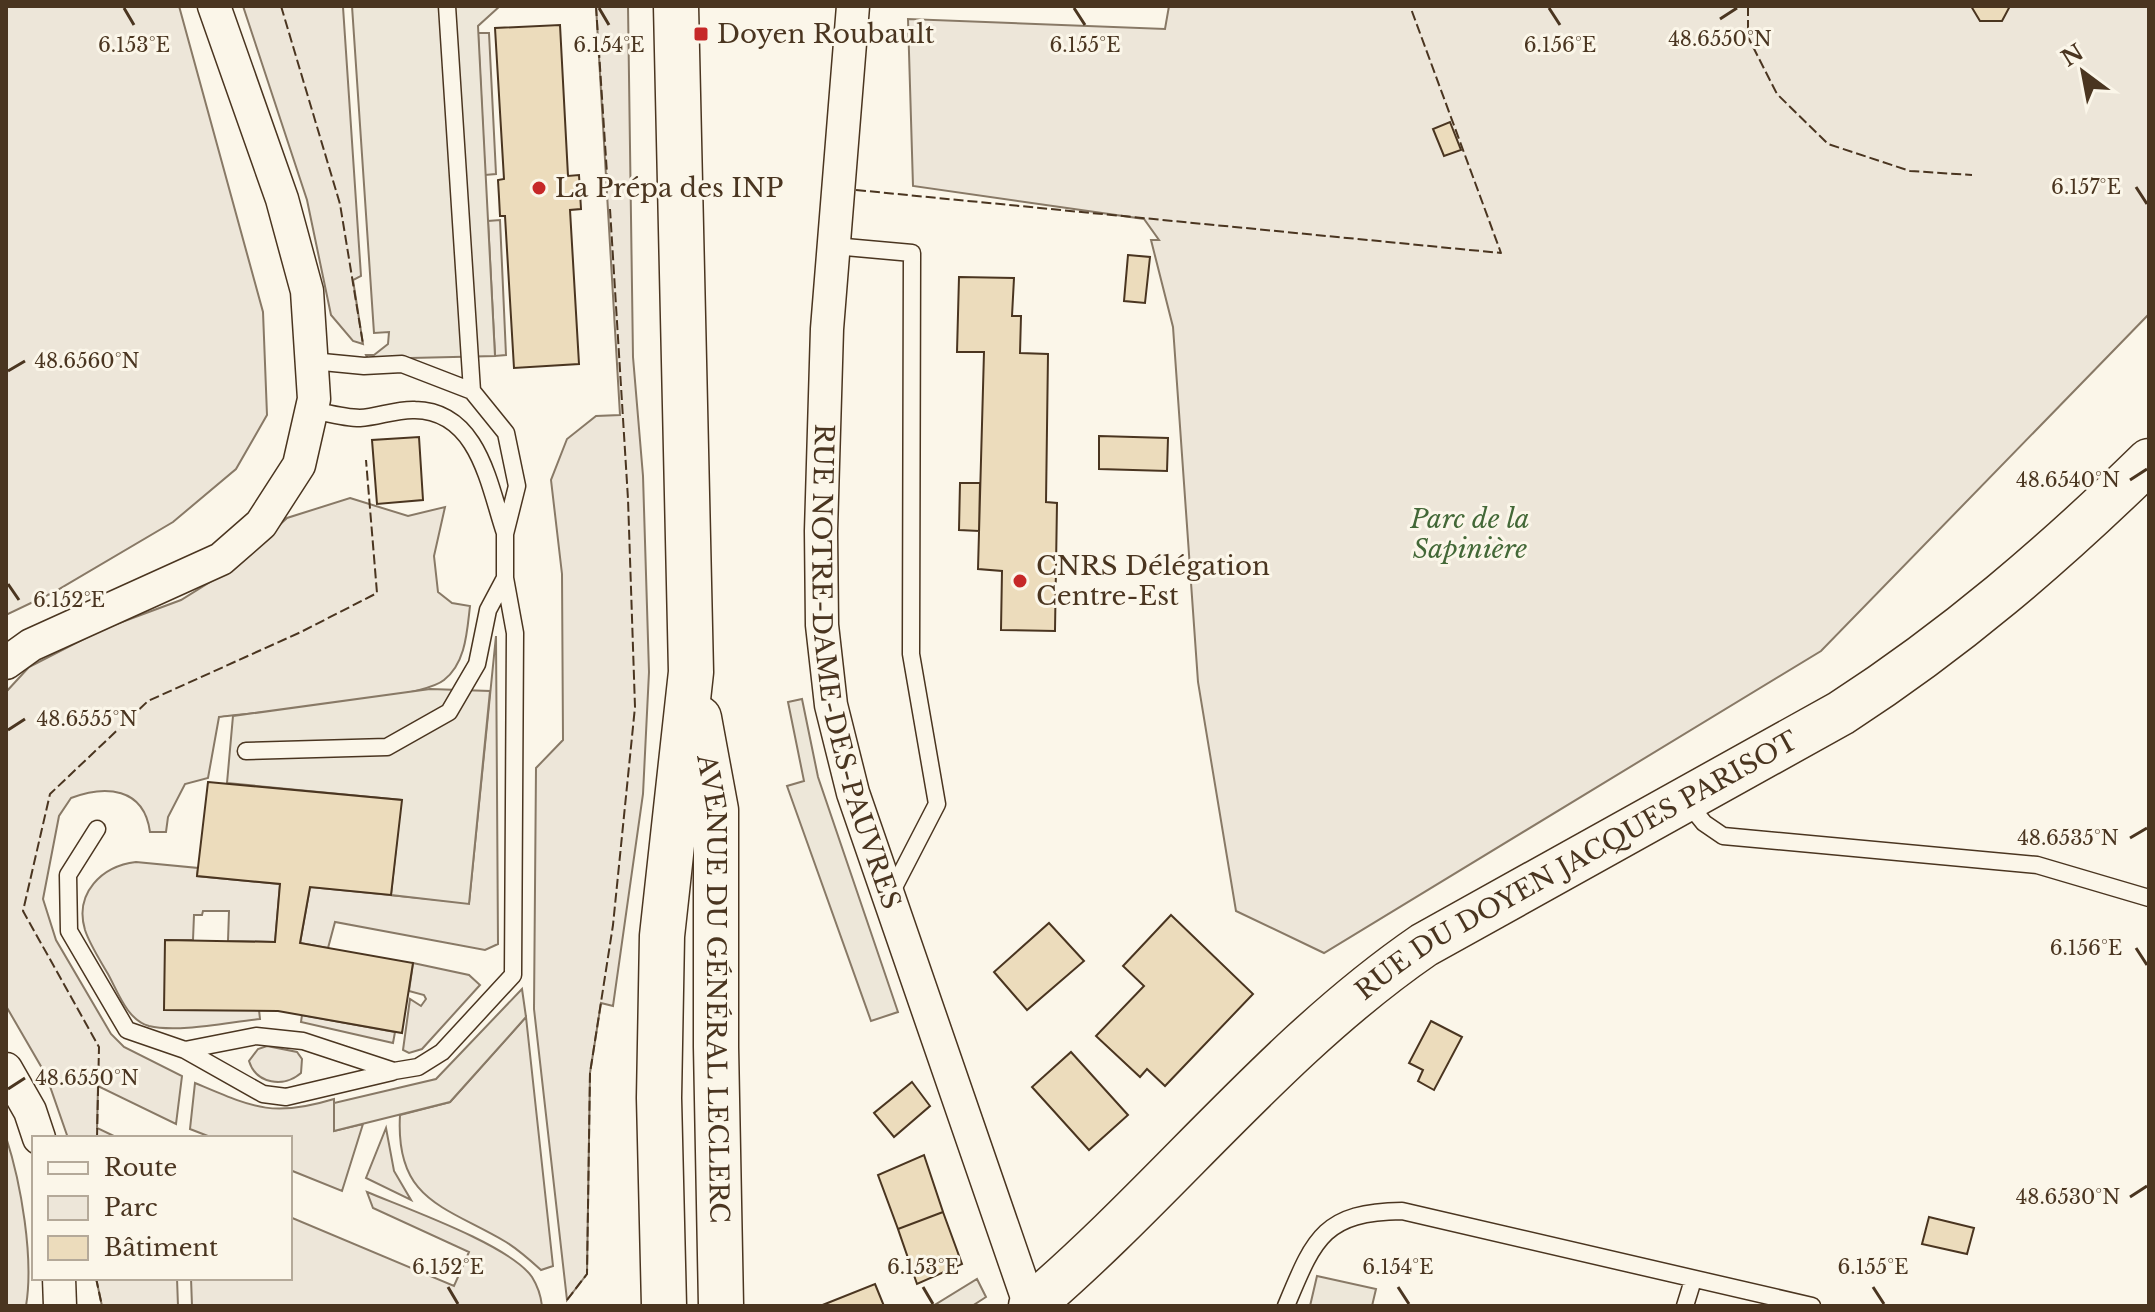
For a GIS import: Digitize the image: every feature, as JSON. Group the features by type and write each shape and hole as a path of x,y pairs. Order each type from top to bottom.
{"main road":[{"name":"AVENUE DU GÉNÉRAL LECLERC","path":"664,1306 659,1040 662,936 691,672 676,6"},
{"name":"RUE DU DOYEN JACQUES PARISOT","path":"1030,1306 1089,1256 1312,1032 1365,986 1424,945 1841,713 1907,671 1969,625 2144,475"},
{"name":"AVENUE DU GÉNÉRAL LECLERC","path":"691,672 716,810 721,1306"}],"street":[{"path":"6,663 31,645 221,559 261,524 299,465 312,410 307,291 290,230 214,6"},
{"name":"RUE NOTRE-DAME-DES-PAUVRES","path":"853,6 826,360 822,625 835,719 853,793 1030,1306"},
{"path":"6,1069 30,1111 38,1136"},
{"path":"59,1280 60,1306"}],"lane":[{"path":"447,6 472,391"},
{"path":"834,246 912,253 911,654 937,804 889,896"},
{"path":"97,829 68,875 69,931 127,1030 185,1050 263,1094 286,1097 418,1067 442,1052 513,975 515,633 505,578 505,534 517,486 506,433 472,391 402,364 364,366 312,361"},
{"path":"312,410 359,418 416,410 452,420 474,445 484,464 505,534"},
{"path":"246,751 387,747 449,712 477,664 488,610 505,578"},
{"path":"1685,800 1704,823 1723,836 2037,865 2149,898"},
{"path":"185,1050 256,1036 303,1041 394,1071"},
{"path":"1286,1306 1305,1260 1332,1226 1352,1216 1402,1211 1812,1306"},
{"path":"1685,1306 1693,1280"}],"green space":[{"path":"6,6 179,6 263,312 267,415 236,469 173,522 54,592 6,615"},
{"path":"243,6 343,7 361,276 353,280 363,344 353,341 331,315 307,200"},
{"path":"596,6 628,6 633,357 643,476 649,672 643,794 613,1006 601,1003 590,1073 587,1274 567,1300 534,1009 536,768 563,740 562,574 551,480 567,439 596,416 620,415"},
{"name":"Parc de la Sapinière","path":"1169,6 2149,6 2149,314 1821,651 1324,953 1236,911 1198,682 1173,327 1151,240 1159,240 1144,219 913,186 908,19 1165,29"},
{"path":"478,33 489,33 496,174 485,175"},
{"path":"500,220 506,355 495,356 488,221"},
{"path":"350,498 408,516 445,507 434,556 438,592 452,603 470,606 461,656 444,680 404,694 219,717 208,778 185,784 168,817 166,832 150,832 140,806 121,793 97,792 71,798 59,816 43,899 56,940 111,1034 124,1047 182,1076 176,1124 98,1086 97,1128 114,1136 67,1136 46,1075 6,1006 6,692 29,667 103,629 181,600 234,567 287,518"},
{"path":"496,636 498,944 485,950 335,922 328,948 300,943 310,887 469,903"},
{"path":"136,862 198,868 197,876 280,884 275,942 228,941 229,911 203,911 202,915 194,915 193,940 165,940 165,1010 259,1010 260,1019 189,1028 161,1028 141,1023 129,1012 90,941 83,917 87,893 94,884 112,869"},
{"path":"413,963 469,975 480,985 422,1049 409,1053 403,1050 410,999 421,1006 426,999 424,995 409,991"},
{"path":"302,1015 395,1032 393,1043 301,1022"},
{"path":"526,1017 553,1266 541,1270 506,1242 428,1197 415,1183 406,1166 401,1144 400,1115 450,1102"},
{"path":"267,1046 297,1052 302,1059 301,1073 279,1082 258,1075 249,1061 258,1049"},
{"path":"195,1083 248,1104 278,1109 334,1099 334,1131 363,1124 342,1191 292,1171 292,1136 208,1136 190,1129"},
{"path":"386,1128 394,1171 411,1200 366,1178"},
{"path":"6,1137 25,1221 28,1266 26,1306 6,1306"},
{"path":"367,1192 456,1228 502,1252 532,1277 542,1306 192,1306 191,1280 292,1280 292,1218 454,1286 469,1252 373,1208"},
{"path":"96,1280 177,1280 178,1306 102,1306"}],"shaded area":[{"path":"352,6 500,6 478,26 495,356 368,359 366,355 374,355 388,344 389,332 374,333"},
{"path":"430,689 490,691 469,904 391,895 401,800 227,783 233,716"},
{"path":"802,699 818,777 898,1012 871,1021 787,786 804,781 788,702"},
{"path":"522,989 526,1017 450,1102 334,1131 334,1103 436,1079"},
{"path":"1317,1276 1376,1289 1372,1306 1310,1306"},
{"path":"977,1279 986,1297 972,1306 933,1306"}],"building":[{"path":"1971,6 2010,6 2002,21 1980,21"},
{"name":"La Prépa des INP","path":"560,25 568,176 579,175 581,209 570,210 579,364 514,368 505,216 500,216 498,180 504,179 495,28"},
{"path":"1450,122 1461,150 1444,156 1433,129"},
{"path":"1128,255 1150,257 1145,303 1124,301"},
{"path":"959,277 1014,278 1012,316 1021,316 1020,353 1048,354 1046,502 1057,503 1055,631 1001,630 1002,571 978,569 984,352 957,352"},
{"path":"1099,436 1168,438 1167,471 1099,469"},
{"path":"419,437 423,500 377,504 372,440"},
{"path":"960,483 980,483 979,531 959,530"},
{"path":"208,782 402,800 391,895 310,887 300,943 413,963 402,1033 278,1011 164,1010 165,940 275,942 280,884 197,876"},
{"path":"1171,915 1253,994 1165,1086 1147,1069 1140,1077 1096,1036 1144,986 1123,966"},
{"path":"1049,923 1084,961 1027,1010 994,972"},
{"path":"1431,1021 1462,1037 1434,1090 1418,1081 1423,1070 1409,1063"},
{"path":"1071,1052 1128,1115 1089,1150 1032,1087"},
{"path":"912,1082 930,1106 894,1137 874,1113"},
{"path":"924,1155 943,1212 898,1229 878,1175"},
{"path":"943,1212 962,1264 917,1284 898,1229"},
{"path":"1929,1217 1974,1228 1967,1254 1922,1244"},
{"path":"875,1284 884,1306 820,1306"}],"fence":[{"path":"281,6 340,204 363,344"},
{"path":"596,6 607,174"},
{"path":"856,190 1501,253 1410,6"},
{"path":"1748,6 1748,37 1777,94 1828,144 1910,171 1972,175"},
{"path":"567,1300 587,1274 590,1073 613,925 635,707 628,499 610,209"},
{"path":"97,1136 99,1047 23,911 50,794 148,701 301,632 377,593 366,460"},
{"path":"96,1280 102,1306"}],"place":[{"name":"Doyen Roubault","path":"701,34"},
{"name":"La Prépa des INP","path":"539,188"},
{"name":"CNRS Délégation Centre-Est","path":"1020,581"}]}
